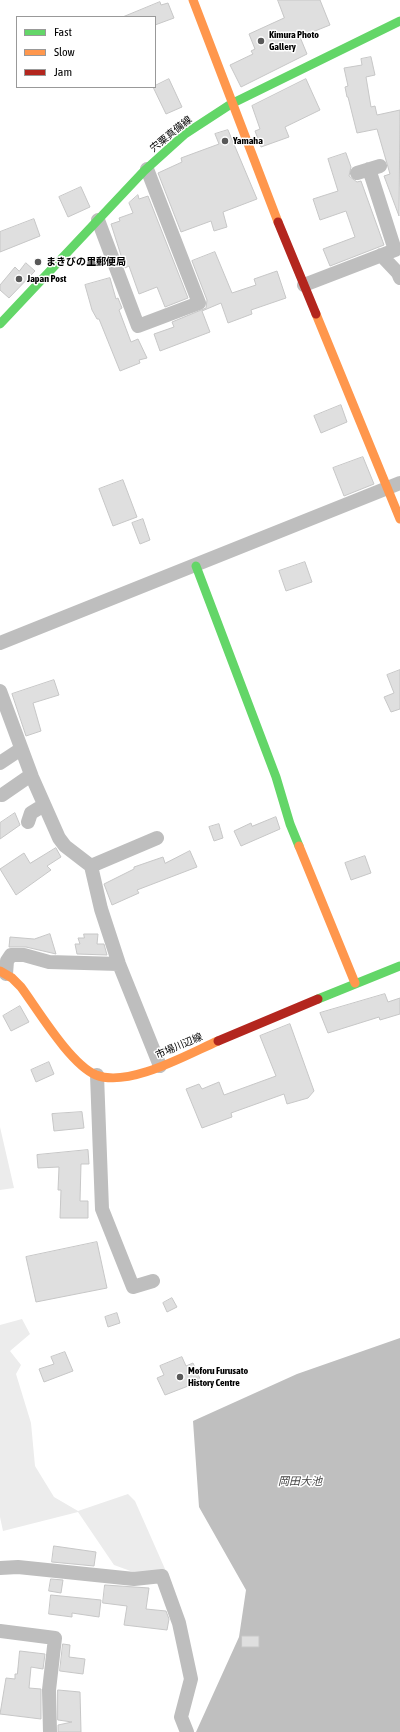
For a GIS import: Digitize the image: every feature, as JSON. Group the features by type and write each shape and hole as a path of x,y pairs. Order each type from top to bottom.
{"street":[{"path":"192,0 231,104 304,285 394,485 400,519"},
{"name":"宍粟真備線","path":"0,324 147,168 185,134 231,104 400,21"},
{"path":"98,220 138,326 199,303 147,168"},
{"path":"304,285 395,250 369,169"},
{"path":"381,255 398,273 400,278"},
{"path":"0,643 196,566 394,485"},
{"path":"196,566 276,777 290,824 355,983"},
{"path":"1,697 31,775 59,838 65,846 91,866 102,909 119,964 160,1066"},
{"path":"0,763 21,749"},
{"path":"2,795 31,775"},
{"path":"28,822 31,813 44,805"},
{"path":"91,866 157,838"},
{"path":"3,972 11,955 24,955 49,962 119,964"},
{"name":"市場川辺線","path":"3,972 21,987 69,1052 83,1066 97,1075 116,1077 135,1076 355,983 400,966"},
{"path":"97,1075 102,1209 133,1287 153,1281"},
{"path":"0,1568 18,1567 134,1579 162,1576 179,1623 191,1679 181,1717 187,1732"},
{"path":"0,1631 56,1638 49,1690 50,1732"}],"shaded area":[{"path":"0,1127 14,1188 0,1190"},
{"path":"22,1319 30,1334 10,1351 21,1365 16,1374 31,1423 35,1466 54,1497 78,1511 128,1494 135,1501 165,1569 136,1573 114,1565 78,1512 3,1531 0,1517 0,1325"}],"water":[{"name":"岡田大池","path":"400,1338 400,1732 196,1732 239,1637 246,1590 199,1507 193,1421 297,1374"}],"building":[{"path":"278,0 320,0 330,25 300,37 307,54 241,87 230,65 253,54 251,51 255,49 249,34 284,18"},
{"path":"160,2 161,5 168,3 174,18 156,25 156,16 125,16"},
{"path":"371,57 375,75 366,77 371,107 375,106 377,115 400,110 399,216 384,176 390,174 377,129 357,133 345,87 348,86 344,68 362,65 361,59"},
{"path":"169,79 182,107 166,114 153,88 156,88 156,86"},
{"path":"306,79 320,110 285,127 289,137 261,147 255,131 260,129 252,106"},
{"path":"228,130 257,199 223,212 227,227 214,231 211,221 181,232 158,173 182,162 181,158 219,144 215,134"},
{"path":"346,153 351,167 349,176 357,182 361,181 384,245 330,266 323,249 355,237 346,211 320,220 313,199 338,191 328,159"},
{"path":"81,187 90,207 68,217 59,197"},
{"path":"138,195 139,199 148,196 188,298 165,307 157,287 139,294 129,266 125,268 111,224 120,221 119,218 133,213 129,203"},
{"path":"34,219 40,236 0,252 0,232"},
{"path":"215,252 232,293 256,285 254,279 277,271 286,298 251,310 252,314 228,323 221,303 202,311 210,332 160,351 154,334 174,327 172,322 206,308 207,300 192,261"},
{"name":"Japan Post","path":"26,263 35,271 9,298 0,290 0,285 15,267 19,271"},
{"path":"110,278 116,299 118,298 122,308 119,310 131,342 138,339 147,358 139,360 140,363 120,371 99,319 97,319 92,310 85,285"},
{"path":"341,405 347,422 321,433 314,416"},
{"path":"363,457 374,484 344,496 333,468"},
{"path":"123,480 137,517 113,526 99,489"},
{"path":"143,519 150,540 140,544 132,523"},
{"path":"305,562 312,582 286,591 279,571"},
{"path":"400,670 400,709 391,712 384,697 394,693 387,675"},
{"path":"54,680 59,695 33,703 41,731 26,736 12,694"},
{"path":"15,813 20,825 0,839 0,823"},
{"path":"276,817 280,829 241,846 234,831 251,823 252,826"},
{"path":"219,824 223,838 214,841 209,827"},
{"path":"56,848 61,857 47,866 51,870 16,895 0,869 24,853 30,863"},
{"path":"190,851 197,867 137,890 139,893 112,905 104,884 134,869 134,867 163,857 165,863"},
{"path":"365,856 371,873 351,880 345,863"},
{"path":"50,934 56,954 26,947 9,947 10,937 34,939"},
{"path":"84,934 98,934 97,944 104,944 107,955 77,954 75,944 80,944 78,938 84,938"},
{"path":"385,994 388,1002 400,998 400,1014 380,1020 379,1017 328,1033 320,1013"},
{"path":"20,1006 29,1022 11,1031 3,1016"},
{"path":"290,1024 314,1091 308,1098 287,1104 284,1094 231,1113 232,1117 202,1128 186,1089 199,1084 202,1089 219,1082 224,1095 276,1076 260,1036"},
{"path":"49,1062 54,1074 36,1082 31,1070"},
{"path":"82,1112 84,1128 54,1131 52,1114"},
{"path":"88,1150 89,1164 81,1164 80,1201 88,1201 88,1218 60,1218 61,1190 58,1190 59,1167 38,1168 37,1155"},
{"path":"97,1242 107,1288 36,1302 26,1257"},
{"path":"172,1298 177,1307 167,1312 163,1303"},
{"path":"117,1313 120,1323 108,1327 105,1317"},
{"path":"65,1352 73,1371 44,1382 39,1369 54,1364 51,1357"},
{"name":"Moforu Furusato History Centre","path":"182,1357 186,1366 193,1363 201,1381 165,1395 157,1378 164,1375 160,1366"},
{"path":"54,1546 96,1552 94,1566 52,1562"},
{"path":"51,1579 63,1580 61,1593 49,1591"},
{"path":"105,1585 149,1588 146,1609 166,1611 169,1619 167,1630 124,1625 127,1606 103,1603"},
{"path":"51,1595 101,1600 99,1617 72,1613 72,1617 49,1614"},
{"path":"242,1636 259,1636 259,1647 242,1647"},
{"path":"63,1644 70,1645 69,1657 85,1659 83,1674 60,1671"},
{"path":"20,1651 45,1654 43,1669 31,1667 29,1688 41,1689 41,1719 0,1714 6,1678 15,1679"},
{"path":"58,1690 80,1692 81,1732 58,1732 58,1725 72,1722 58,1720"}],"traffic: fast":[{"path":"0,324 144,171 185,134 231,104 400,21"},
{"path":"196,566 276,777 290,824 299,846"},
{"path":"318,999 400,966"}],"traffic: slow":[{"path":"193,0 278,222"},
{"path":"316,314 400,519"},
{"path":"299,846 355,983"},
{"path":"0,971 12,978 21,987 65,1048 86,1069 96,1075 109,1078 125,1077 141,1073 175,1061 218,1041"}],"traffic: jam":[{"path":"278,222 316,314"},
{"path":"218,1041 318,999"}],"place":[{"name":"Kimura Photo Gallery","path":"261,41"},
{"name":"Yamaha","path":"225,141"},
{"name":"まきびの里郵便局","path":"38,262"},
{"name":"Japan Post","path":"19,279"},
{"name":"Moforu Furusato History Centre","path":"180,1377"}]}
